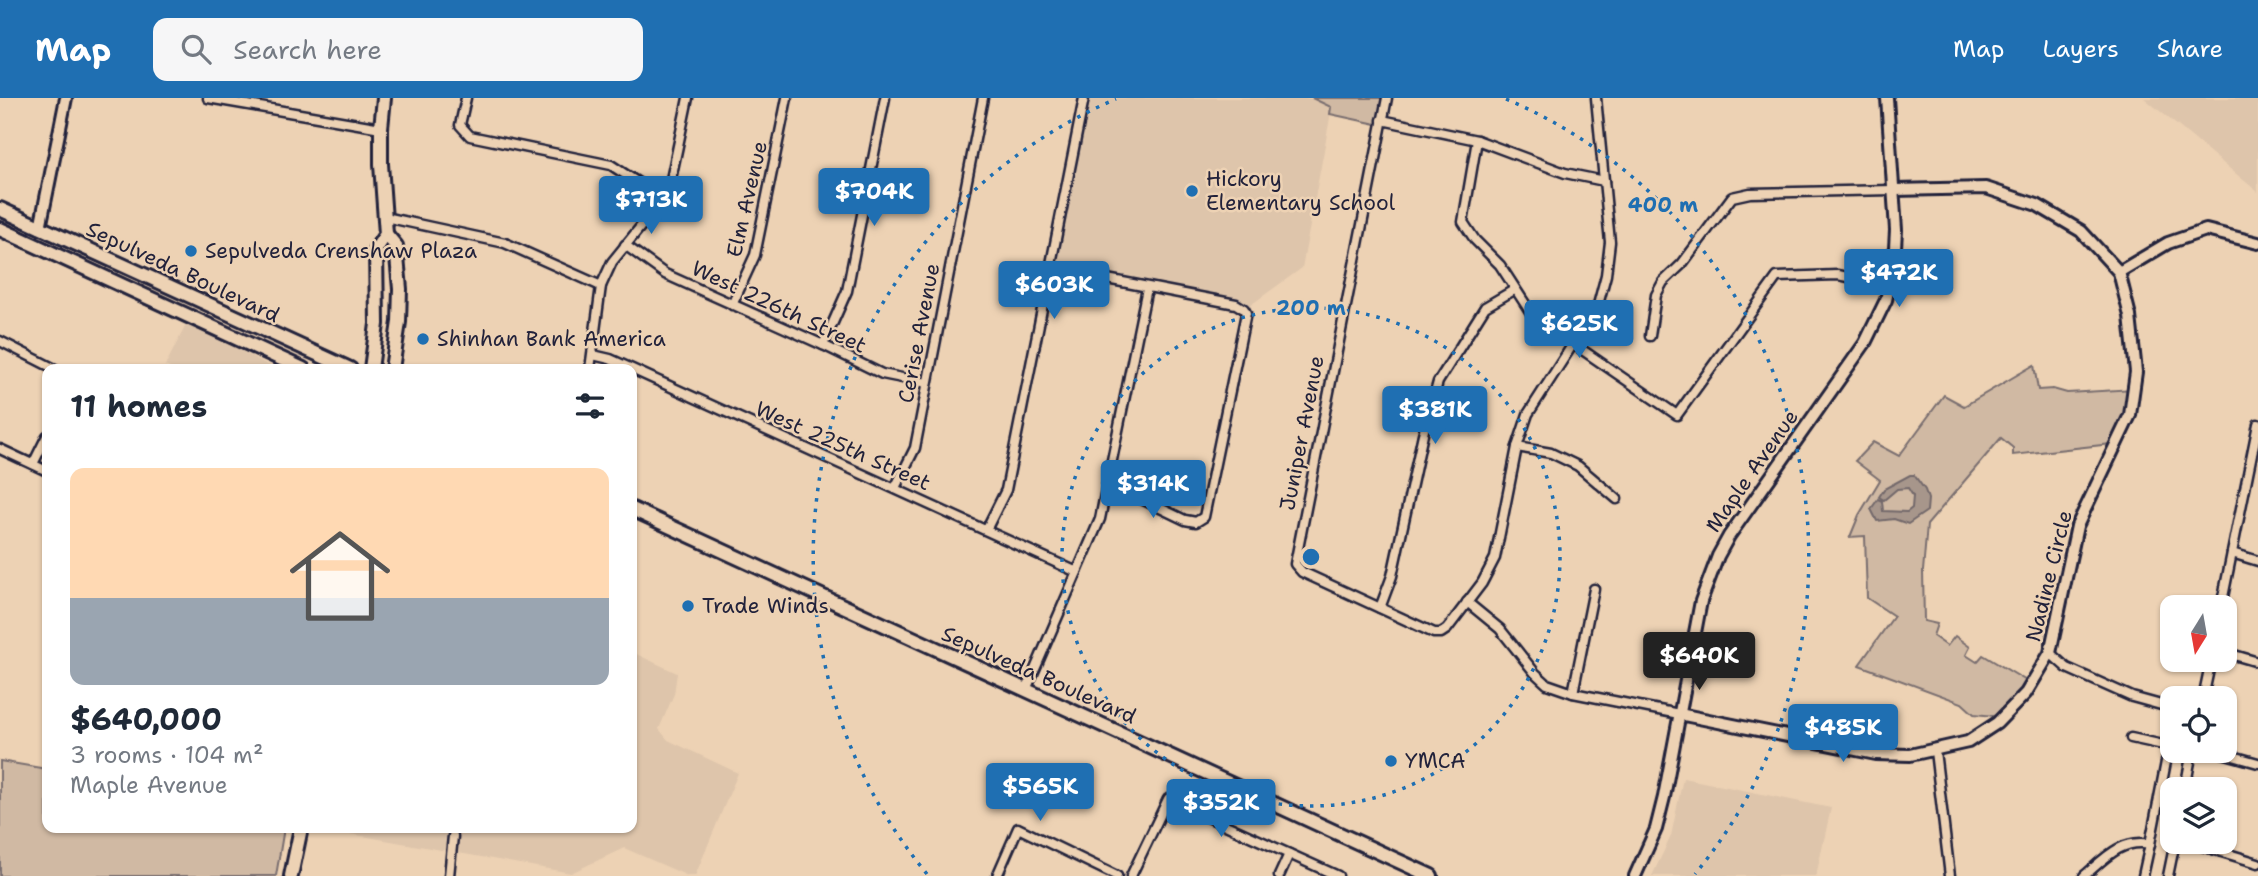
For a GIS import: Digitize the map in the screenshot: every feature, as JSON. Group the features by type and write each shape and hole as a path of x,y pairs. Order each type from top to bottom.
{"main road":[{"path":"384,98 381,128 386,234 396,246 400,289 399,322 393,364"},
{"name":"Sepulveda Boulevard","path":"0,209 339,364"},
{"name":"Sepulveda Boulevard","path":"0,229 292,364"},
{"path":"372,364 377,324 376,249 386,234"},
{"name":"Sepulveda Boulevard","path":"637,511 1431,876"},
{"path":"291,876 300,833"}],"street":[{"path":"37,246 66,98"},
{"path":"208,98 381,128"},
{"path":"466,98 460,125 470,136 611,165 663,199"},
{"path":"591,364 601,286 612,262 663,199 670,184 688,98"},
{"name":"Elm Avenue","path":"732,305 755,256 786,98"},
{"path":"824,345 847,292 885,98"},
{"name":"Cerise Avenue","path":"895,488 915,448 983,98"},
{"path":"986,530 1006,490 1084,98"},
{"name":"Juniper Avenue","path":"1380,608 1297,568 1295,557 1387,98"},
{"path":"1514,290 1485,307 1438,382 1423,434 1392,576 1380,608 1427,631 1441,633 1447,629 1482,583 1495,558 1517,447 1528,414 1598,306 1606,275 1610,242 1596,98"},
{"name":"Maple Avenue","path":"1635,876 1656,828 1702,601 1718,556 1734,529 1865,343 1877,322 1890,286 1896,244 1887,98"},
{"path":"1382,120 1477,140 1565,173 1604,181"},
{"path":"1477,140 1463,222 1475,240 1500,265 1533,316 1677,415 1777,277 1838,275 1890,286"},
{"name":"Nadine Circle","path":"1679,714 1876,754 1910,755 1936,751 1968,742 1997,723 2025,693 2050,653 2077,526 2130,415 2136,372 2130,316 2119,272 2081,231 2037,205 1986,188 1894,190"},
{"path":"1650,336 1656,295 1663,282 1682,264 1732,197 1750,193 1894,190"},
{"path":"385,217 505,243 601,286"},
{"path":"2119,272 2168,243 2206,230 2258,243"},
{"name":"West 226th Street","path":"625,245 665,274 882,374 927,383"},
{"path":"1050,268 1236,304 1244,309 1245,319 1206,512 1200,520 1185,520 1108,483"},
{"path":"1026,690 1097,530 1147,288"},
{"path":"0,341 45,364"},
{"name":"West 225th Street","path":"593,355 621,364"},
{"name":"West 225th Street","path":"637,371 1077,572"},
{"path":"2223,595 2258,424"},
{"path":"33,464 42,446"},
{"path":"1517,447 1551,453 1578,466 1617,499"},
{"path":"0,449 42,468"},
{"path":"2232,554 2258,561"},
{"path":"1573,693 1594,589"},
{"path":"1467,602 1500,629 1547,684 1573,693 1679,714"},
{"path":"2050,653 2067,668 2132,697 2160,705"},
{"path":"2237,656 2258,662"},
{"path":"2131,738 2160,744"},
{"path":"1936,751 1950,876"},
{"path":"2237,757 2258,763"},
{"path":"2143,876 2165,763"},
{"path":"1131,876 1168,799 1328,874 1338,876"},
{"path":"1001,875 1018,828 1116,876"},
{"path":"449,876 453,836"},
{"path":"2084,876 2118,847 2140,842 2150,844"},
{"path":"1279,876 1289,854"},
{"path":"2168,876 2173,854"},
{"path":"2228,854 2258,863"}],"shaded area":[{"name":"Hickory Elementary School","path":"1086,98 1312,98 1332,107 1302,268 1245,309 1051,267"},
{"path":"1312,98 1386,98 1381,125 1330,114 1331,107"},
{"path":"2144,98 2258,98 2258,192"},
{"path":"187,323 266,364 166,364"},
{"path":"2034,365 2038,390 2053,389 2067,393 2134,389 2111,444 2013,455 2013,448 2001,438 1927,525 1923,571 1924,621 1937,624 1933,636 1947,646 1955,636 1970,647 1966,655 1977,662 1983,655 2028,682 1995,716 1974,714 1962,703 1859,665 1894,616 1867,598 1865,536 1850,537 1859,515 1880,480 1855,461 1873,442 1899,456 1944,395 1964,406"},
{"path":"1914,475 1925,490 1928,499 1927,511 1908,524 1894,519 1877,521 1871,509 1878,499 1882,501 1883,511 1907,512 1912,508 1913,496 1908,488 1897,489 1884,500 1879,497 1884,489"},
{"path":"637,654 677,673 674,694 659,729 668,740 738,773 695,876 688,876 624,848 571,873 345,833 637,833"},
{"path":"0,761 42,768 42,833 283,833 276,876 0,876"},
{"path":"1683,778 1831,808 1816,876 1652,876 1671,836"}],"place":[{"name":"Hickory Elementary School","path":"1192,191"},
{"name":"Sepulveda Crenshaw Plaza","path":"191,251"},
{"name":"Shinhan Bank America","path":"423,339"},
{"name":"Trade Winds","path":"688,606"},
{"name":"YMCA","path":"1391,761"}]}
